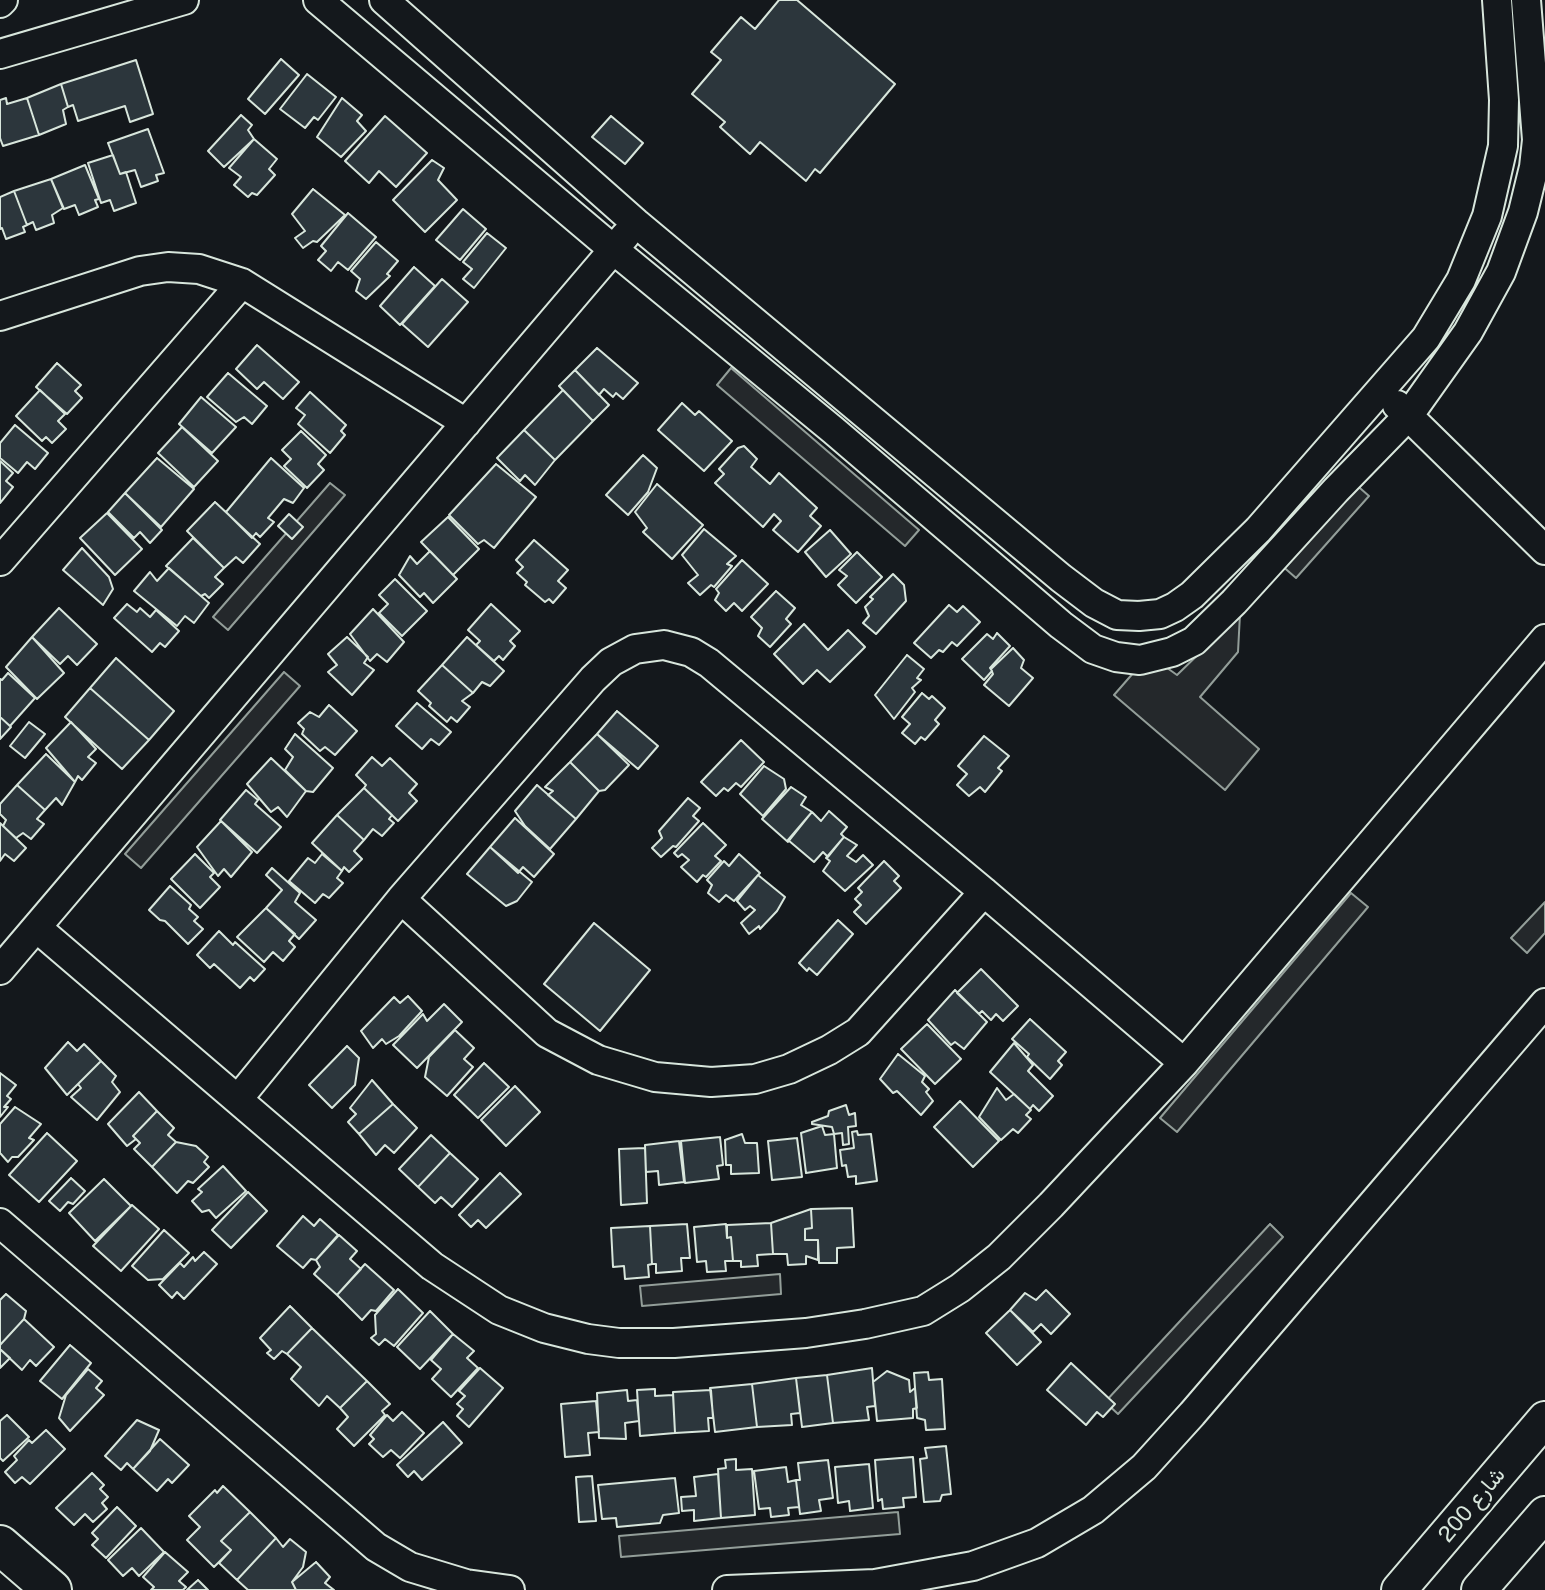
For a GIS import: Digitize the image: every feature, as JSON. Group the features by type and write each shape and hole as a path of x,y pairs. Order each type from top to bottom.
{"main road":[{"path":"0,1545 52,1590"}],"street":[{"path":"0,54 184,0"},
{"path":"318,0 833,430 1061,625 1093,649 1116,657 1140,660 1172,652 1194,641 1234,602 1409,415 1468,332 1501,272 1540,172 1526,0"},
{"path":"384,0 636,223 1061,578 1094,603 1117,615 1139,616 1160,614 1192,595 1258,530 1426,338 1461,280 1487,216 1503,146 1504,100 1497,0"},
{"path":"1503,146 1540,172"},
{"path":"0,970 636,223"},
{"path":"0,316 140,271 168,267 199,269 242,283 466,423"},
{"path":"0,561 242,283"},
{"path":"1381,391 1545,550"},
{"path":"37,928 432,1266 499,1310 544,1328 619,1343 674,1343 806,1333 865,1324 923,1311 960,1288 999,1257 1051,1205 1184,1063 1545,639"},
{"path":"238,1099 401,899 593,679 611,662 635,649 664,645 691,652 709,663 1184,1063"},
{"path":"401,899 547,1033 598,1060 655,1077 711,1082 755,1079 789,1069 858,1032 984,892"},
{"path":"727,1590 875,1584 973,1566 1037,1543 1093,1510 1144,1467 1192,1414 1545,1003"},
{"path":"0,1223 376,1547 410,1567 466,1584 510,1590"},
{"name":"شارع 200","path":"1399,1590 1545,1419"},
{"path":"1479,1590 1545,1514"}],"shaded area":[{"path":"731,368 919,530 905,546 717,385"},
{"path":"1353,482 1369,496 1296,578 1280,564"},
{"path":"330,483 345,495 228,630 213,617"},
{"path":"1240,614 1238,652 1200,697 1259,749 1225,790 1114,695 1149,655 1177,675"},
{"path":"284,672 300,686 141,868 125,854"},
{"path":"1351,893 1368,907 1177,1132 1160,1118"},
{"path":"1545,902 1545,933 1527,953 1511,938"},
{"path":"1270,1224 1283,1237 1118,1414 1105,1402"},
{"path":"780,1274 781,1294 642,1306 640,1286"},
{"path":"898,1512 900,1534 621,1557 619,1536"}],"building":[{"path":"779,0 797,0 895,84 820,173 815,169 806,181 760,142 750,154 720,127 725,122 692,94 721,60 711,52 741,17 755,29"},
{"path":"281,59 299,75 265,114 248,99"},
{"path":"136,60 153,114 130,122 125,106 78,121 73,105 68,107 61,84"},
{"path":"307,74 336,97 318,120 314,117 305,128 280,109"},
{"path":"61,84 68,107 63,110 66,124 39,135 27,98"},
{"path":"6,98 7,104 27,98 39,135 3,146 0,138 0,100"},
{"path":"342,98 362,115 357,121 366,131 341,157 317,137"},
{"path":"241,115 252,125 248,130 254,139 224,167 208,151"},
{"path":"385,116 427,153 396,187 379,171 369,183 345,161"},
{"path":"611,116 643,143 625,164 592,137"},
{"path":"148,129 164,173 156,175 158,181 141,187 135,170 120,174 108,143"},
{"path":"254,139 277,159 269,169 275,175 257,195 252,193 248,197 234,185 241,177 229,168"},
{"path":"113,155 120,174 126,172 136,203 114,211 110,200 101,203 88,163"},
{"path":"432,160 444,168 438,180 457,200 425,232 393,200"},
{"path":"85,165 99,199 95,200 98,207 79,215 75,205 64,209 51,179"},
{"path":"51,179 63,208 52,215 54,223 36,230 33,222 27,225 14,191"},
{"path":"313,189 345,215 317,242 313,241 303,248 295,238 305,231 292,214"},
{"path":"14,191 27,225 23,227 25,232 6,239 0,229 0,197"},
{"path":"463,209 486,229 460,260 436,240"},
{"path":"348,213 376,237 348,270 338,262 331,271 318,260 326,251 321,246"},
{"path":"487,233 506,248 474,288 463,279 472,269 463,262"},
{"path":"376,242 398,261 387,274 390,276 366,299 356,291 360,279 351,271"},
{"path":"414,267 435,286 400,325 380,306"},
{"path":"442,279 468,302 428,347 402,324"},
{"path":"257,345 299,382 283,399 264,382 257,389 236,369"},
{"path":"597,348 638,383 623,399 616,393 613,397 604,389 599,395 575,370"},
{"path":"57,363 81,385 75,391 82,398 67,414 36,387"},
{"path":"575,370 609,405 593,421 559,386"},
{"path":"228,373 267,406 252,424 244,417 236,422 207,397"},
{"path":"40,390 65,414 58,421 66,429 52,443 46,437 42,441 16,416"},
{"path":"563,390 593,421 555,460 524,430"},
{"path":"310,392 346,425 341,431 345,435 330,453 298,424 305,415 296,408"},
{"path":"201,397 236,427 212,453 179,424"},
{"path":"682,403 695,415 699,411 732,441 704,471 658,430"},
{"path":"15,425 48,453 35,469 27,462 18,473 0,458 0,443"},
{"path":"182,427 218,461 194,487 158,453"},
{"path":"524,430 555,460 535,485 525,475 520,481 497,458"},
{"path":"301,431 326,455 318,464 324,470 307,488 284,466 291,459 282,450"},
{"path":"744,446 757,459 751,467 770,484 779,473 817,508 810,516 821,526 798,552 773,530 781,521 774,514 763,527 715,483 724,474 719,469 738,448"},
{"path":"643,455 657,468 648,492 628,515 606,495"},
{"path":"157,458 194,489 161,527 125,493"},
{"path":"271,458 304,488 293,503 284,499 268,518 274,522 260,537 256,533 252,538 226,512"},
{"path":"0,461 13,473 6,481 13,487 0,503"},
{"path":"496,464 536,497 494,548 484,540 478,544 449,515"},
{"path":"657,484 703,525 672,559 643,532 647,528 635,512"},
{"path":"125,493 162,530 150,543 140,532 134,538 108,512"},
{"path":"215,502 260,544 243,563 236,557 224,568 187,531"},
{"path":"107,513 142,549 115,575 80,538"},
{"path":"289,514 303,527 292,539 278,526"},
{"path":"448,517 479,549 453,575 421,542"},
{"path":"704,529 736,556 727,564 732,566 714,587 711,585 700,595 688,583 698,575 682,555"},
{"path":"830,530 851,554 826,577 805,552"},
{"path":"193,538 224,568 215,577 223,584 209,598 205,594 201,596 166,566"},
{"path":"534,540 568,570 558,581 566,588 553,603 549,599 545,602 525,585 527,582 517,573 523,567 516,560"},
{"path":"82,548 109,577 113,589 103,605 63,570"},
{"path":"430,551 457,579 433,603 424,593 420,597 399,575 410,556 417,564"},
{"path":"857,552 882,577 856,603 838,585 847,576 839,570"},
{"path":"742,560 768,584 742,611 734,603 726,611 715,600 719,593 716,589"},
{"path":"169,568 209,603 194,623 185,616 177,626 134,591 150,572 157,581"},
{"path":"893,574 904,585 906,601 876,634 863,623 869,616 865,607 873,599 870,597"},
{"path":"395,579 427,611 402,636 379,613 388,604 379,595"},
{"path":"776,591 795,608 786,619 791,624 770,647 758,636 762,628 751,617"},
{"path":"127,604 137,612 140,608 150,617 156,610 179,631 165,647 160,643 152,652 114,618"},
{"path":"491,604 520,631 510,641 515,646 503,660 499,656 494,661 476,645 480,641 468,630"},
{"path":"949,605 957,612 963,606 980,622 957,646 952,642 943,652 939,650 931,658 914,643"},
{"path":"59,608 97,644 77,665 68,656 60,664 32,637"},
{"path":"373,609 404,642 387,662 377,654 370,661 350,634"},
{"path":"804,624 828,650 848,630 865,647 830,682 817,670 803,684 774,654"},
{"path":"997,633 1010,646 990,668 992,671 984,680 962,659 987,634 993,639"},
{"path":"32,637 64,673 37,699 6,667"},
{"path":"347,637 368,657 364,663 374,670 352,695 328,672 337,665 328,654"},
{"path":"467,637 504,671 490,686 482,682 473,693 442,665"},
{"path":"1013,648 1024,660 1021,668 1033,678 1009,706 984,685 993,674 991,669"},
{"path":"907,655 924,669 917,678 921,680 912,688 915,692 894,719 875,695"},
{"path":"116,658 174,711 149,740 90,688"},
{"path":"442,665 473,693 462,701 470,707 457,722 451,717 447,722 418,691"},
{"path":"8,673 35,698 10,726 0,717 0,679"},
{"path":"90,688 149,740 122,769 65,717"},
{"path":"922,693 929,699 932,696 945,708 935,720 939,724 925,740 921,737 915,744 902,733 910,724 902,717"},
{"path":"417,703 451,732 439,745 431,739 422,749 396,726"},
{"path":"329,705 357,731 335,755 325,747 320,751 302,734 304,729 298,723 310,712 319,717"},
{"path":"617,711 658,746 638,769 597,734"},
{"path":"0,717 11,727 0,739"},
{"path":"29,722 45,734 25,758 10,746"},
{"path":"71,722 96,749 88,757 96,763 82,780 78,776 75,782 46,748"},
{"path":"295,734 333,768 313,792 306,791 285,770 293,757 285,749"},
{"path":"597,734 629,765 605,790 599,791 570,762"},
{"path":"984,736 1009,756 998,768 1002,771 985,792 980,787 969,796 957,785 967,774 958,766"},
{"path":"741,740 764,762 741,787 736,783 716,796 701,782"},
{"path":"46,754 75,782 62,805 56,798 45,810 17,785"},
{"path":"372,757 382,766 390,758 417,784 409,793 417,801 398,821 364,788 366,785 356,775"},
{"path":"271,758 306,791 287,817 278,807 271,812 247,784"},
{"path":"570,762 599,791 576,819 548,795 553,791 545,787"},
{"path":"764,766 784,779 786,789 763,816 740,794"},
{"path":"17,785 45,810 37,819 44,824 31,839 23,833 16,838 3,826 6,820 0,814 0,804"},
{"path":"537,785 576,819 550,849 525,826 515,811"},
{"path":"791,787 806,797 801,805 812,812 788,842 762,819"},
{"path":"364,788 392,815 389,819 394,823 382,836 373,829 364,840 337,815"},
{"path":"246,790 258,800 255,804 281,827 257,853 220,820"},
{"path":"688,798 700,808 693,816 699,821 676,847 673,846 661,857 652,848 662,838 659,831"},
{"path":"829,811 847,827 841,834 844,837 828,857 823,852 814,862 788,840 812,812 821,821"},
{"path":"337,815 364,840 354,851 362,859 349,872 344,867 342,871 312,843"},
{"path":"515,818 554,854 534,877 523,867 518,873 490,847"},
{"path":"221,821 252,852 231,877 224,869 218,876 197,847"},
{"path":"0,823 26,848 14,861 5,854 0,861"},
{"path":"703,823 726,845 715,856 721,861 697,882 681,867 689,860 682,854 678,857 674,853"},
{"path":"844,837 857,845 847,856 856,862 863,855 873,865 845,891 823,871 830,861 826,858"},
{"path":"490,847 532,882 517,901 506,906 467,874"},
{"path":"195,854 214,873 210,877 220,887 200,908 171,879"},
{"path":"322,854 342,871 337,878 343,883 329,898 323,894 315,903 289,881 308,858 315,863"},
{"path":"739,854 760,873 734,901 726,895 719,902 708,893 712,885 707,880 724,861 729,866"},
{"path":"884,861 899,876 894,881 901,888 866,924 854,912 861,905 855,899 862,892 858,888"},
{"path":"272,868 300,893 295,902 316,920 299,939 266,908 282,890 266,875"},
{"path":"758,875 785,897 760,929 759,926 749,934 741,923 755,910 750,906 745,910 737,901"},
{"path":"170,886 191,905 189,909 198,917 194,921 203,929 188,944 149,910"},
{"path":"266,908 295,934 289,941 295,947 283,961 273,952 264,962 237,937"},
{"path":"838,920 853,934 817,975 809,968 807,971 799,963"},
{"path":"594,923 650,970 600,1031 544,984"},
{"path":"219,931 265,969 254,981 250,977 240,988 214,964 210,968 197,955"},
{"path":"981,969 1018,1006 1003,1021 996,1014 991,1020 982,1011 979,1014 957,993"},
{"path":"955,990 987,1022 964,1049 955,1042 951,1045 928,1020"},
{"path":"408,996 422,1011 399,1036 386,1044 382,1039 373,1048 361,1031 394,997 400,1003"},
{"path":"444,1004 462,1022 417,1068 393,1045 423,1014 427,1021"},
{"path":"1030,1019 1066,1052 1058,1061 1062,1065 1050,1079 1012,1039"},
{"path":"927,1024 961,1059 935,1084 901,1049"},
{"path":"455,1030 474,1048 464,1059 473,1067 447,1096 425,1077 429,1057"},
{"path":"68,1042 77,1051 84,1044 101,1061 67,1095 45,1068"},
{"path":"1014,1043 1033,1065 1028,1071 1053,1096 1039,1111 1033,1105 1030,1109 990,1072"},
{"path":"347,1046 359,1058 355,1085 332,1108 309,1085"},
{"path":"898,1054 925,1076 922,1082 929,1089 926,1092 933,1101 921,1115 880,1079"},
{"path":"101,1061 116,1076 112,1082 120,1092 97,1120 71,1097 81,1088 78,1084"},
{"path":"484,1063 509,1087 478,1118 454,1095"},
{"path":"0,1073 16,1085 7,1096 11,1099 0,1117"},
{"path":"372,1080 393,1104 359,1134 348,1122 356,1114 350,1108"},
{"path":"515,1086 540,1112 506,1146 481,1120"},
{"path":"997,1088 1006,1100 1014,1094 1031,1110 1026,1115 1031,1119 1018,1133 1013,1129 1001,1140 979,1117"},
{"path":"139,1092 157,1111 127,1146 108,1124"},
{"path":"960,1101 999,1141 973,1167 934,1127"},
{"path":"393,1104 417,1128 394,1153 385,1145 376,1155 359,1134"},
{"path":"846,1105 849,1115 855,1113 856,1126 848,1127 849,1144 843,1145 842,1133 834,1134 832,1127 812,1122"},
{"path":"15,1107 41,1124 29,1138 34,1140 18,1157 12,1157 8,1162 0,1153 0,1124"},
{"path":"157,1111 174,1128 168,1135 176,1142 152,1167 134,1149 140,1143 133,1136"},
{"path":"822,1126 825,1135 834,1134 837,1168 806,1173 801,1133"},
{"path":"857,1131 858,1135 871,1134 877,1181 856,1184 856,1176 848,1177 846,1165 842,1166 840,1150 854,1148 852,1132"},
{"path":"47,1133 77,1161 39,1202 9,1175"},
{"path":"742,1134 745,1143 757,1143 759,1173 731,1174 731,1165 726,1165 725,1140"},
{"path":"431,1135 450,1153 418,1187 399,1169"},
{"path":"720,1137 723,1165 717,1166 719,1179 685,1183 681,1141"},
{"path":"797,1138 802,1177 772,1180 768,1141"},
{"path":"679,1141 684,1182 659,1185 658,1171 646,1172 645,1145"},
{"path":"176,1142 196,1146 208,1157 204,1162 209,1167 177,1193 152,1167"},
{"path":"645,1148 647,1203 621,1205 619,1149"},
{"path":"450,1153 478,1179 452,1207 441,1197 435,1203 418,1187"},
{"path":"223,1166 246,1191 216,1218 209,1210 202,1212 192,1201 202,1192 198,1189"},
{"path":"500,1173 521,1194 486,1228 478,1220 471,1227 459,1215"},
{"path":"71,1178 85,1191 73,1204 68,1202 60,1211 49,1201"},
{"path":"104,1179 131,1206 95,1241 69,1213"},
{"path":"248,1192 267,1211 231,1248 212,1230"},
{"path":"132,1205 159,1229 121,1271 93,1246"},
{"path":"852,1208 854,1247 837,1248 837,1263 819,1263 818,1240 805,1240 805,1229 812,1228 811,1209"},
{"path":"811,1209 812,1228 805,1229 805,1240 818,1240 818,1260 806,1256 806,1264 788,1265 787,1254 773,1254 771,1223"},
{"path":"303,1216 314,1226 320,1219 338,1235 316,1260 311,1259 303,1268 277,1246"},
{"path":"771,1223 773,1254 757,1255 758,1266 741,1267 741,1261 733,1261 727,1225"},
{"path":"687,1224 690,1258 681,1258 682,1271 656,1273 656,1264 652,1264 650,1226"},
{"path":"726,1224 727,1238 731,1237 733,1261 725,1261 726,1271 707,1272 706,1261 697,1262 694,1227"},
{"path":"650,1226 652,1264 648,1265 649,1277 625,1279 624,1266 613,1267 611,1228"},
{"path":"164,1230 189,1253 163,1279 148,1280 132,1266"},
{"path":"339,1235 357,1251 350,1259 361,1269 337,1295 314,1274 320,1267 316,1260"},
{"path":"204,1252 217,1264 184,1299 177,1292 172,1298 159,1285 180,1263 184,1267 193,1257 195,1261"},
{"path":"365,1264 394,1290 376,1311 371,1310 362,1320 337,1295"},
{"path":"398,1289 423,1313 394,1346 385,1339 379,1345 371,1338 376,1334 375,1315"},
{"path":"1046,1290 1070,1314 1051,1334 1041,1324 1033,1332 1010,1310 1025,1293 1036,1300"},
{"path":"6,1294 26,1311 24,1319 0,1345 0,1300"},
{"path":"290,1306 312,1328 287,1354 282,1351 274,1359 267,1353 271,1350 260,1338"},
{"path":"1010,1310 1041,1342 1017,1365 986,1333"},
{"path":"430,1311 453,1334 420,1369 397,1347"},
{"path":"24,1319 54,1347 36,1366 30,1360 22,1370 0,1349 0,1345"},
{"path":"312,1328 367,1381 340,1408 327,1396 319,1406 291,1379 301,1367 287,1354"},
{"path":"453,1334 474,1351 467,1358 478,1368 451,1397 432,1379 441,1369 431,1360"},
{"path":"70,1345 91,1363 62,1399 40,1381"},
{"path":"0,1349 10,1358 0,1368"},
{"path":"1071,1363 1115,1404 1103,1417 1097,1412 1086,1425 1047,1390"},
{"path":"480,1368 503,1388 469,1427 457,1416 463,1409 457,1404 465,1396 459,1391"},
{"path":"872,1368 875,1406 867,1407 869,1420 833,1423 827,1375"},
{"path":"88,1369 102,1381 96,1388 104,1395 70,1431 59,1418 66,1395"},
{"path":"887,1371 909,1380 910,1392 915,1388 917,1408 913,1409 913,1418 877,1421 873,1382"},
{"path":"928,1372 929,1380 942,1379 945,1429 926,1430 925,1420 917,1418 914,1373"},
{"path":"827,1375 833,1423 802,1427 796,1378"},
{"path":"796,1378 800,1413 791,1414 792,1425 757,1427 752,1384"},
{"path":"367,1381 390,1404 382,1411 385,1415 354,1446 337,1429 348,1417 340,1408"},
{"path":"752,1384 757,1427 715,1432 710,1388"},
{"path":"655,1389 655,1396 673,1395 675,1433 640,1436 637,1390"},
{"path":"627,1390 628,1401 637,1400 639,1421 625,1423 626,1439 599,1438 597,1393"},
{"path":"711,1390 713,1418 708,1418 709,1431 675,1433 673,1392"},
{"path":"596,1401 599,1432 588,1433 590,1455 565,1457 561,1404"},
{"path":"402,1412 424,1433 400,1458 391,1450 383,1457 369,1444 374,1439 370,1435 387,1415 393,1421"},
{"path":"7,1415 29,1437 3,1461 0,1458 0,1421"},
{"path":"137,1420 159,1430 150,1451 133,1469 127,1463 121,1470 105,1456"},
{"path":"443,1422 462,1443 422,1480 414,1471 408,1477 397,1465"},
{"path":"46,1430 65,1449 30,1484 22,1477 15,1483 5,1472 17,1460 14,1456 29,1440 32,1443"},
{"path":"160,1439 189,1465 172,1483 168,1479 157,1491 133,1469"},
{"path":"946,1446 951,1494 942,1495 940,1501 924,1502 920,1459 927,1458 925,1448"},
{"path":"913,1457 916,1497 903,1498 904,1507 883,1509 882,1499 878,1501 875,1460"},
{"path":"736,1459 736,1470 752,1469 755,1515 721,1518 718,1469 726,1468 725,1460"},
{"path":"828,1460 833,1498 819,1500 821,1511 800,1514 796,1480 800,1480 798,1463"},
{"path":"869,1464 873,1508 850,1511 849,1501 838,1503 835,1467"},
{"path":"786,1467 788,1482 796,1480 799,1507 788,1508 789,1515 771,1517 770,1508 759,1509 754,1471"},
{"path":"92,1473 104,1485 100,1489 108,1497 102,1503 107,1509 93,1522 85,1514 74,1525 56,1508"},
{"path":"718,1474 721,1518 694,1521 694,1510 682,1511 681,1497 696,1496 694,1477"},
{"path":"592,1476 596,1521 579,1522 576,1477"},
{"path":"675,1478 679,1513 663,1515 660,1523 617,1527 616,1518 602,1519 598,1485"},
{"path":"223,1486 250,1512 221,1541 231,1550 214,1567 187,1540 200,1527 189,1516"},
{"path":"117,1507 136,1526 106,1558 92,1545 98,1539 92,1533"},
{"path":"250,1512 276,1538 237,1580 219,1563 231,1550 221,1541"},
{"path":"141,1528 164,1552 139,1576 132,1568 123,1576 108,1560"},
{"path":"276,1538 283,1547 290,1539 306,1552 303,1567 292,1582 296,1590 248,1590 237,1580"},
{"path":"165,1552 188,1572 179,1581 186,1587 183,1590 151,1590 154,1587 143,1577"},
{"path":"316,1562 330,1577 325,1583 334,1590 296,1590 292,1582"},
{"path":"198,1580 208,1590 187,1590"}]}
